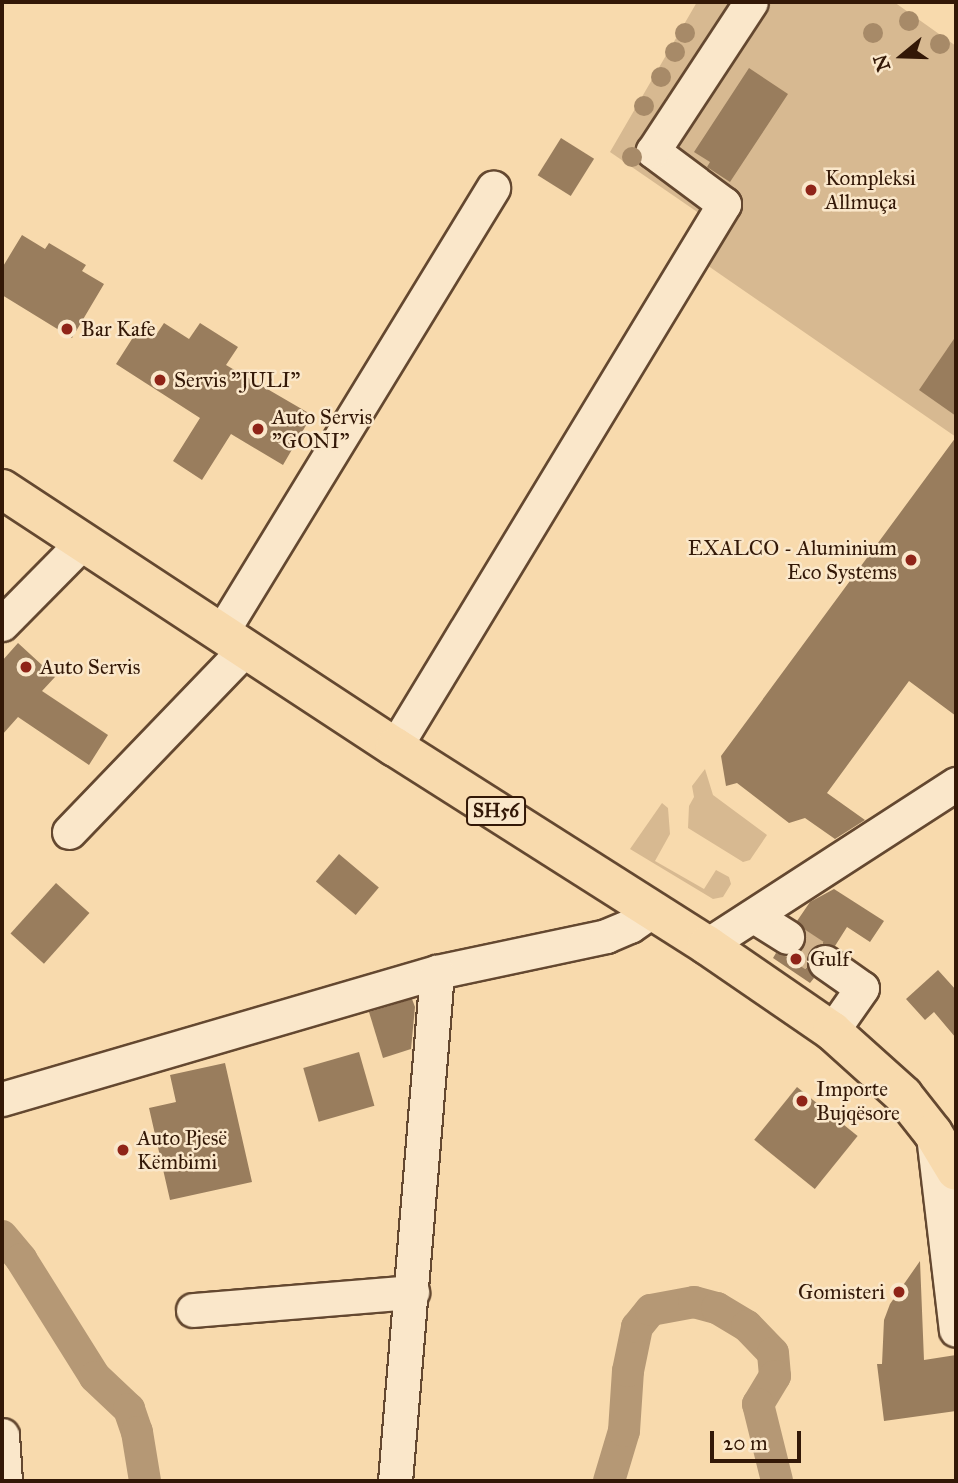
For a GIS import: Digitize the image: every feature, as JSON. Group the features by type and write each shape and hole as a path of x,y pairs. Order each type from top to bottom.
{"main road":[{"name":"SH56","path":"2,489 395,747 707,945 832,1031 903,1095 933,1133 956,1171"}],"street":[{"path":"395,747 724,204 653,151 751,2"},
{"path":"68,832 233,641 493,188"},
{"path":"2,624 83,542"},
{"path":"707,945 956,784"},
{"path":"2,1099 437,972 606,936 630,926 653,910"},
{"path":"754,916 787,937"},
{"path":"825,962 862,988 832,1031"},
{"path":"395,1481 437,972"},
{"path":"933,1133 956,1331"},
{"path":"193,1310 412,1292"},
{"path":"2,1435 5,1481"}],"shaded area":[{"name":"Kompleksi Allmuça","path":"697,2 894,2 956,46 956,437 701,261 722,229 610,152"},
{"path":"705,769 713,795 767,835 750,860 743,862 688,828 689,806 694,797 692,786"},
{"path":"662,803 668,808 670,834 655,861 704,889 716,870 729,877 731,884 723,897 713,899 630,849"}],"building":[{"path":"749,68 788,94 730,182 707,167 710,162 694,152"},
{"path":"561,138 594,159 571,196 538,175"},
{"path":"22,235 45,249 49,243 86,265 82,271 104,284 72,338 2,295 2,268"},
{"path":"164,323 189,339 200,323 238,347 226,365 312,415 283,465 231,434 202,480 173,461 200,418 116,364 139,328 154,338"},
{"path":"956,336 956,416 919,390"},
{"name":"EXALCO - Aluminium Eco Systems","path":"956,437 956,716 909,681 827,793 865,820 835,839 805,818 789,823 737,783 726,786 721,756"},
{"path":"18,643 55,677 42,691 108,735 89,765 18,717 2,735 2,661"},
{"path":"339,854 379,887 356,915 316,882"},
{"path":"56,883 89,913 44,964 10,934"},
{"path":"834,889 884,921 870,942 847,927 835,946 818,944 810,950 806,961 814,978 810,983 773,958 776,953 787,956 803,948 806,937 797,921 810,902"},
{"path":"938,970 956,990 956,1038 934,1012 925,1020 906,999"},
{"path":"412,999 415,1007 411,1049 383,1058 369,1012"},
{"path":"359,1052 374,1106 319,1122 303,1068"},
{"path":"225,1063 252,1182 170,1200 149,1108 176,1102 170,1075"},
{"path":"797,1087 858,1136 815,1189 754,1140"},
{"path":"920,1261 924,1360 956,1355 956,1411 884,1421 877,1364 882,1364 884,1320 890,1304"}],"waterway":[{"path":"2,1236 21,1259 95,1377 129,1409 137,1432 145,1481"},
{"path":"609,1481 624,1431 628,1371 637,1327 651,1310 694,1302 717,1308 747,1326 773,1353 775,1376 758,1404 777,1481"}],"tunnel":[{"path":"787,937 825,962"}],"place":[{"name":"Kompleksi Allmuça","path":"811,190"},
{"name":"Bar Kafe","path":"67,329"},
{"name":"Servis \"JULI\"","path":"160,380"},
{"name":"Auto Servis \"GONI\"","path":"258,429"},
{"name":"EXALCO - Aluminium Eco Systems","path":"911,560"},
{"name":"Auto Servis","path":"26,667"},
{"name":"Gulf","path":"796,959"},
{"name":"Importe Bujqësore","path":"802,1101"},
{"name":"Auto Pjesë Këmbimi","path":"123,1150"},
{"name":"Gomisteri","path":"899,1292"}]}
